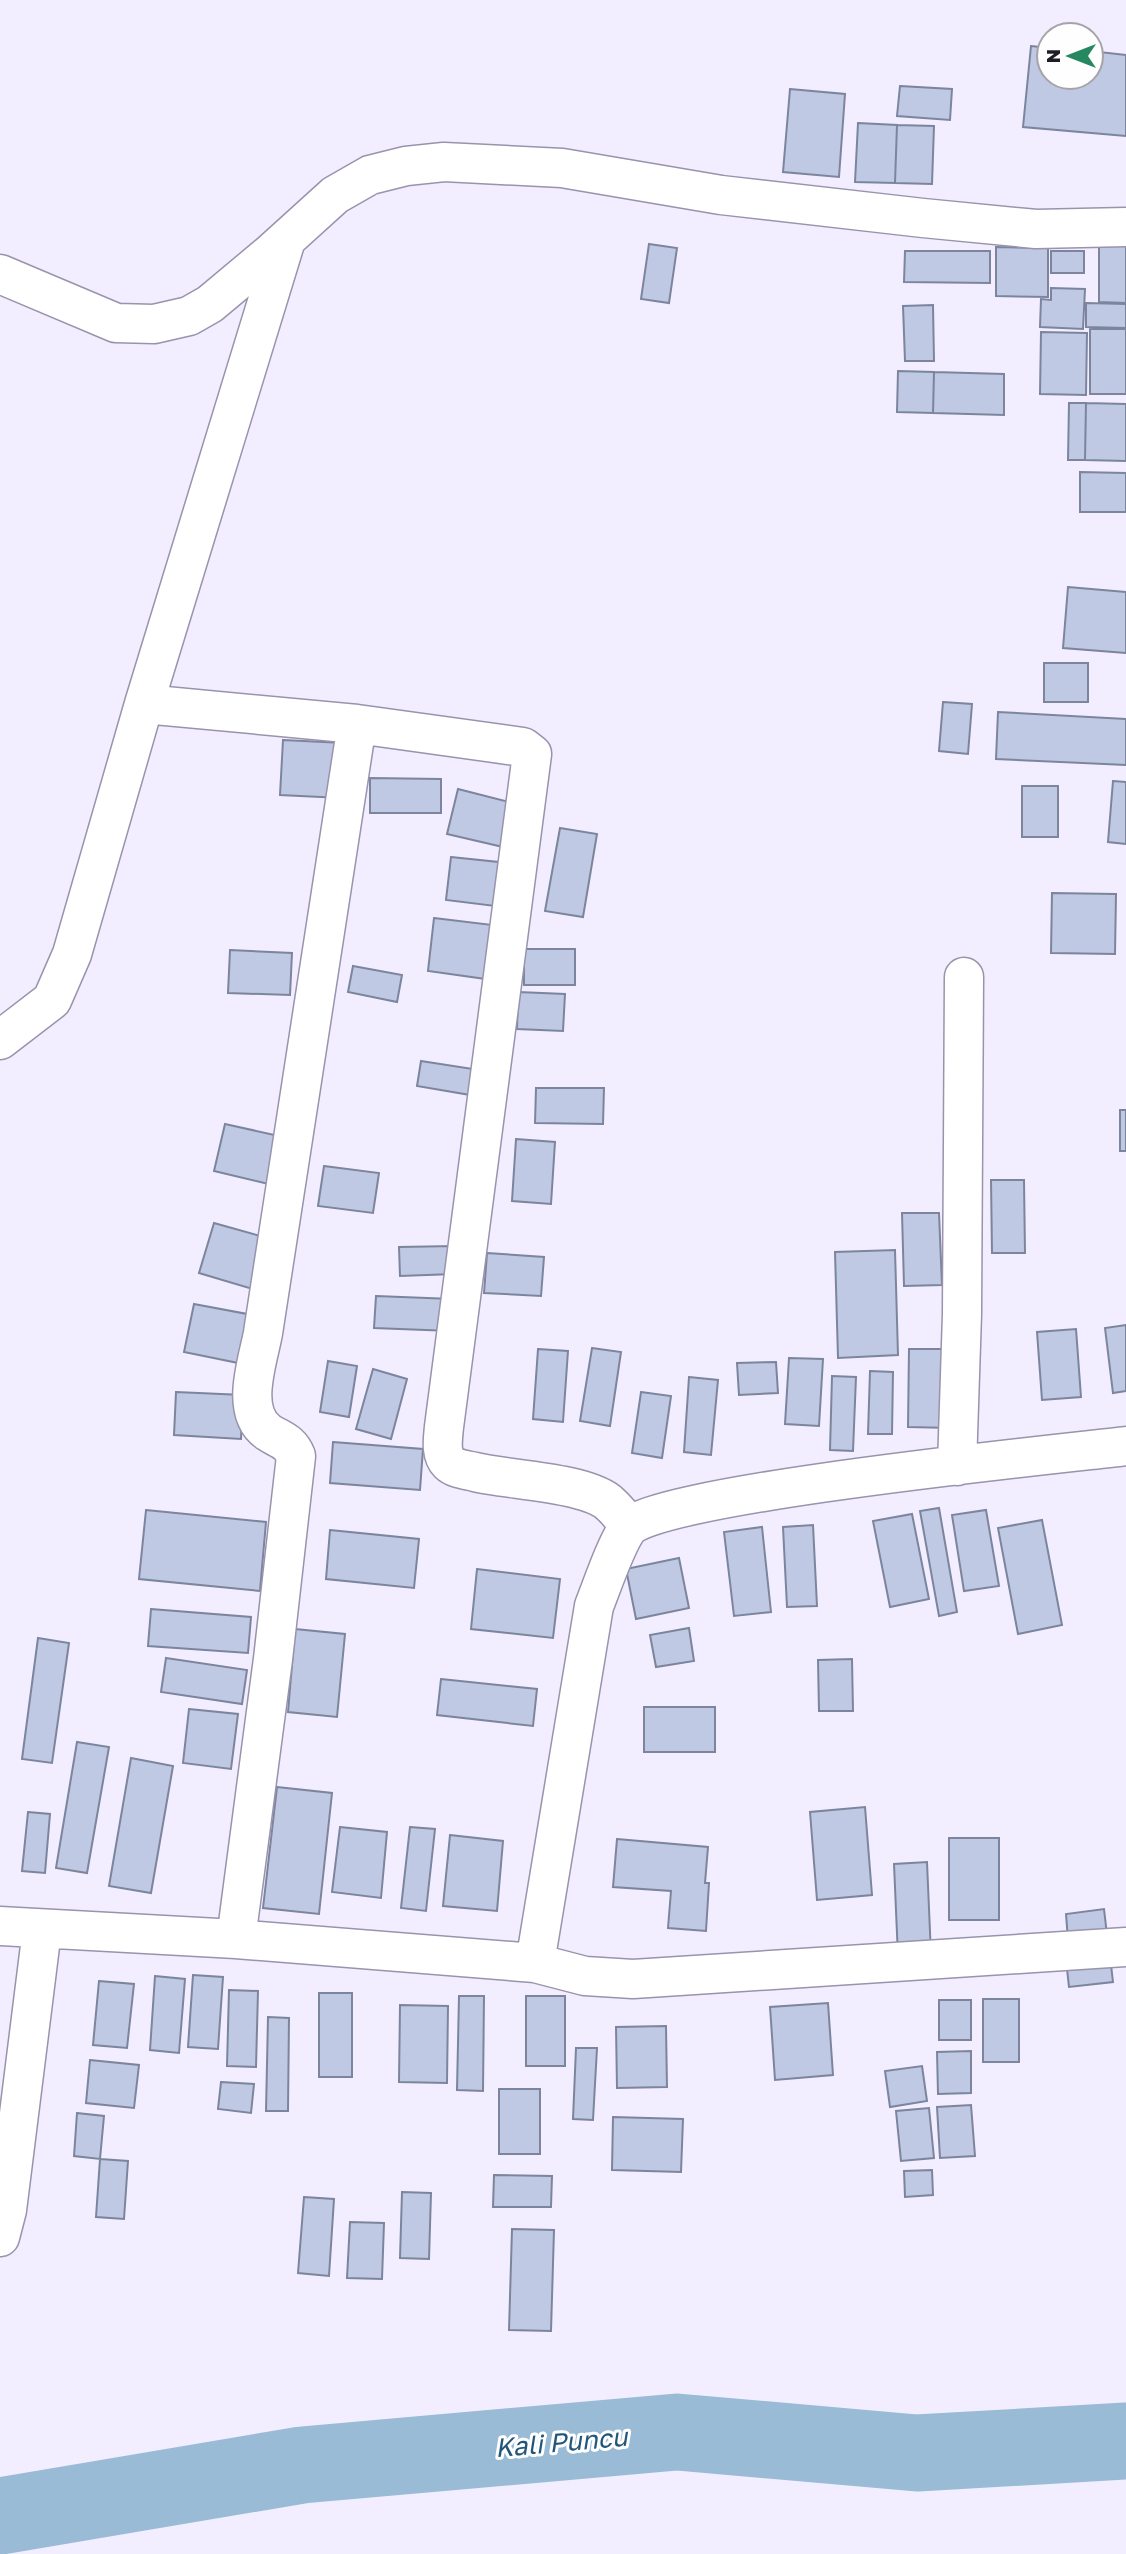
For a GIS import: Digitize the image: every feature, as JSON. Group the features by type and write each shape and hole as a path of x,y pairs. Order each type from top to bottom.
{"street":[{"path":"0,274 116,323 154,324 188,316 210,304 335,195 370,174 406,166 444,162 562,168 721,195 1036,229 1126,227"},
{"path":"0,1040 52,1000 72,954 144,704 286,240"},
{"path":"144,704 357,724 523,747 532,754 447,1399 444,1456 452,1466 479,1474 568,1487 605,1500 629,1527"},
{"path":"236,1939 273,1659 296,1456 287,1441 269,1432 259,1423 253,1403 253,1388 357,724"},
{"path":"957,1466 962,1314 964,977"},
{"path":"536,1963 594,1606 610,1564 629,1527 657,1513 724,1498 1126,1446"},
{"path":"0,1926 236,1939 536,1963 585,1976 633,1979 1126,1947"},
{"path":"0,2237 9,2196 42,1930"}],"building":[{"path":"1031,46 1035,46 1035,91 1105,91 1105,53 1126,55 1126,136 1023,127"},
{"path":"900,86 952,89 950,120 897,116"},
{"path":"790,89 845,94 839,177 783,172"},
{"path":"858,123 897,125 895,183 855,182"},
{"path":"897,125 934,126 932,184 895,183"},
{"path":"649,244 677,248 669,303 641,299"},
{"path":"1099,244 1126,244 1126,303 1099,302"},
{"path":"996,247 1048,248 1048,297 996,296"},
{"path":"905,251 990,251 990,283 904,282"},
{"path":"1051,251 1084,251 1084,273 1051,273"},
{"path":"1051,288 1085,289 1083,329 1040,327 1041,299 1051,300"},
{"path":"1086,303 1126,304 1126,328 1086,327"},
{"path":"933,305 934,361 905,361 903,306"},
{"path":"1090,329 1126,329 1126,394 1090,394"},
{"path":"1041,332 1087,333 1086,395 1040,394"},
{"path":"898,371 934,372 933,413 897,412"},
{"path":"934,372 1004,374 1004,415 933,413"},
{"path":"1069,403 1086,403 1085,460 1068,460"},
{"path":"1086,403 1126,404 1126,461 1085,460"},
{"path":"1080,472 1126,473 1126,512 1080,512"},
{"path":"1068,587 1126,592 1126,653 1063,648"},
{"path":"1044,663 1088,663 1088,702 1044,702"},
{"path":"943,702 972,704 968,754 939,751"},
{"path":"998,712 1126,719 1126,765 996,759"},
{"path":"283,740 344,743 341,798 280,795"},
{"path":"370,778 441,779 441,813 370,813"},
{"path":"1113,781 1126,782 1126,844 1108,842"},
{"path":"1022,786 1058,786 1058,837 1022,837"},
{"path":"458,789 513,803 503,847 447,834"},
{"path":"560,828 597,834 583,917 545,911"},
{"path":"451,857 508,863 503,907 446,900"},
{"path":"1052,893 1116,894 1115,954 1051,953"},
{"path":"434,918 501,926 493,980 428,971"},
{"path":"524,949 575,949 575,985 524,985"},
{"path":"230,950 292,953 290,995 228,993"},
{"path":"353,966 402,975 397,1002 348,992"},
{"path":"518,992 565,994 563,1031 517,1029"},
{"path":"421,1061 486,1071 482,1097 417,1086"},
{"path":"536,1088 604,1088 603,1124 535,1123"},
{"path":"1120,1110 1126,1110 1126,1151 1120,1151"},
{"path":"225,1124 288,1138 277,1186 214,1171"},
{"path":"516,1139 555,1142 551,1204 512,1201"},
{"path":"324,1166 379,1173 373,1213 318,1206"},
{"path":"991,1180 1024,1180 1025,1253 992,1253"},
{"path":"902,1213 939,1213 942,1285 904,1286"},
{"path":"214,1223 278,1241 263,1292 199,1273"},
{"path":"454,1246 454,1274 400,1276 399,1247"},
{"path":"895,1250 898,1355 838,1358 835,1252"},
{"path":"487,1253 544,1257 541,1296 484,1293"},
{"path":"376,1296 452,1299 451,1331 374,1328"},
{"path":"194,1304 258,1316 248,1365 184,1352"},
{"path":"1126,1325 1126,1391 1113,1393 1105,1328"},
{"path":"1076,1329 1081,1397 1042,1400 1037,1332"},
{"path":"592,1348 621,1352 610,1426 580,1421"},
{"path":"538,1349 568,1351 563,1422 533,1419"},
{"path":"909,1349 952,1349 951,1428 908,1427"},
{"path":"789,1358 823,1359 819,1426 785,1424"},
{"path":"328,1361 357,1366 349,1417 320,1412"},
{"path":"776,1362 778,1393 739,1395 737,1363"},
{"path":"373,1369 407,1379 391,1439 356,1429"},
{"path":"870,1371 893,1372 892,1434 868,1434"},
{"path":"832,1376 856,1377 853,1451 830,1450"},
{"path":"689,1377 718,1380 711,1455 684,1452"},
{"path":"176,1392 243,1395 241,1439 174,1435"},
{"path":"641,1392 671,1396 662,1458 632,1453"},
{"path":"333,1442 423,1449 420,1490 330,1483"},
{"path":"939,1508 957,1612 939,1616 920,1511"},
{"path":"146,1510 266,1522 260,1591 139,1579"},
{"path":"986,1510 999,1586 964,1591 952,1515"},
{"path":"912,1514 929,1599 890,1607 873,1521"},
{"path":"1042,1520 1062,1625 1018,1634 998,1528"},
{"path":"813,1525 817,1606 787,1607 783,1527"},
{"path":"762,1527 771,1612 734,1616 724,1532"},
{"path":"330,1530 419,1539 414,1588 326,1579"},
{"path":"679,1558 689,1608 636,1619 626,1569"},
{"path":"477,1569 560,1579 553,1638 471,1629"},
{"path":"151,1609 251,1617 248,1653 148,1646"},
{"path":"689,1628 694,1661 656,1667 650,1635"},
{"path":"295,1629 345,1634 337,1717 288,1712"},
{"path":"38,1638 69,1643 52,1763 22,1759"},
{"path":"166,1658 247,1670 242,1704 161,1692"},
{"path":"852,1659 853,1711 819,1711 818,1660"},
{"path":"441,1679 537,1689 533,1726 437,1715"},
{"path":"644,1707 715,1707 715,1752 644,1752"},
{"path":"189,1709 238,1714 231,1769 183,1763"},
{"path":"77,1742 109,1747 87,1873 56,1868"},
{"path":"131,1758 173,1766 151,1893 109,1886"},
{"path":"277,1787 332,1793 319,1914 263,1908"},
{"path":"865,1807 872,1895 817,1900 810,1812"},
{"path":"28,1812 50,1814 45,1873 22,1871"},
{"path":"340,1827 387,1832 381,1898 332,1892"},
{"path":"410,1827 435,1829 426,1911 401,1908"},
{"path":"450,1835 503,1841 497,1911 443,1906"},
{"path":"949,1838 999,1838 999,1920 949,1920"},
{"path":"617,1839 708,1847 705,1883 709,1883 706,1931 668,1928 671,1891 613,1887"},
{"path":"927,1862 931,1955 898,1957 894,1864"},
{"path":"1104,1909 1107,1935 1068,1940 1066,1914"},
{"path":"1110,1956 1113,1982 1069,1987 1066,1960"},
{"path":"193,1975 223,1977 218,2049 188,2047"},
{"path":"155,1976 185,1979 179,2053 150,2050"},
{"path":"99,1981 134,1984 127,2048 93,2045"},
{"path":"229,1990 258,1991 256,2067 227,2066"},
{"path":"319,1993 352,1993 352,2077 319,2077"},
{"path":"459,1996 484,1996 483,2091 457,2090"},
{"path":"526,1996 565,1996 565,2066 526,2066"},
{"path":"983,1999 1019,1999 1019,2062 983,2062"},
{"path":"939,2000 971,2000 971,2040 939,2040"},
{"path":"828,2003 833,2075 775,2080 770,2007"},
{"path":"400,2005 448,2006 447,2083 399,2082"},
{"path":"268,2017 289,2018 288,2111 266,2111"},
{"path":"666,2026 667,2087 617,2088 616,2027"},
{"path":"576,2048 597,2048 593,2120 573,2119"},
{"path":"971,2051 971,2093 938,2094 937,2052"},
{"path":"90,2060 139,2065 134,2108 86,2103"},
{"path":"922,2066 927,2101 890,2107 885,2071"},
{"path":"221,2082 254,2084 251,2113 218,2109"},
{"path":"499,2089 540,2089 540,2154 499,2154"},
{"path":"971,2105 975,2156 940,2158 937,2107"},
{"path":"929,2108 934,2158 901,2161 896,2111"},
{"path":"77,2113 104,2116 100,2159 74,2156"},
{"path":"613,2117 683,2119 681,2172 612,2170"},
{"path":"100,2159 128,2161 124,2219 96,2217"},
{"path":"932,2170 933,2195 905,2197 904,2171"},
{"path":"494,2175 552,2176 551,2207 493,2207"},
{"path":"402,2192 431,2193 429,2259 400,2258"},
{"path":"304,2197 334,2199 329,2276 298,2273"},
{"path":"350,2222 384,2223 382,2279 347,2278"},
{"path":"512,2229 554,2230 551,2331 509,2330"}],"waterway":[{"name":"Kali Puncu","path":"0,2516 302,2465 677,2432 917,2453 1126,2441"}]}
